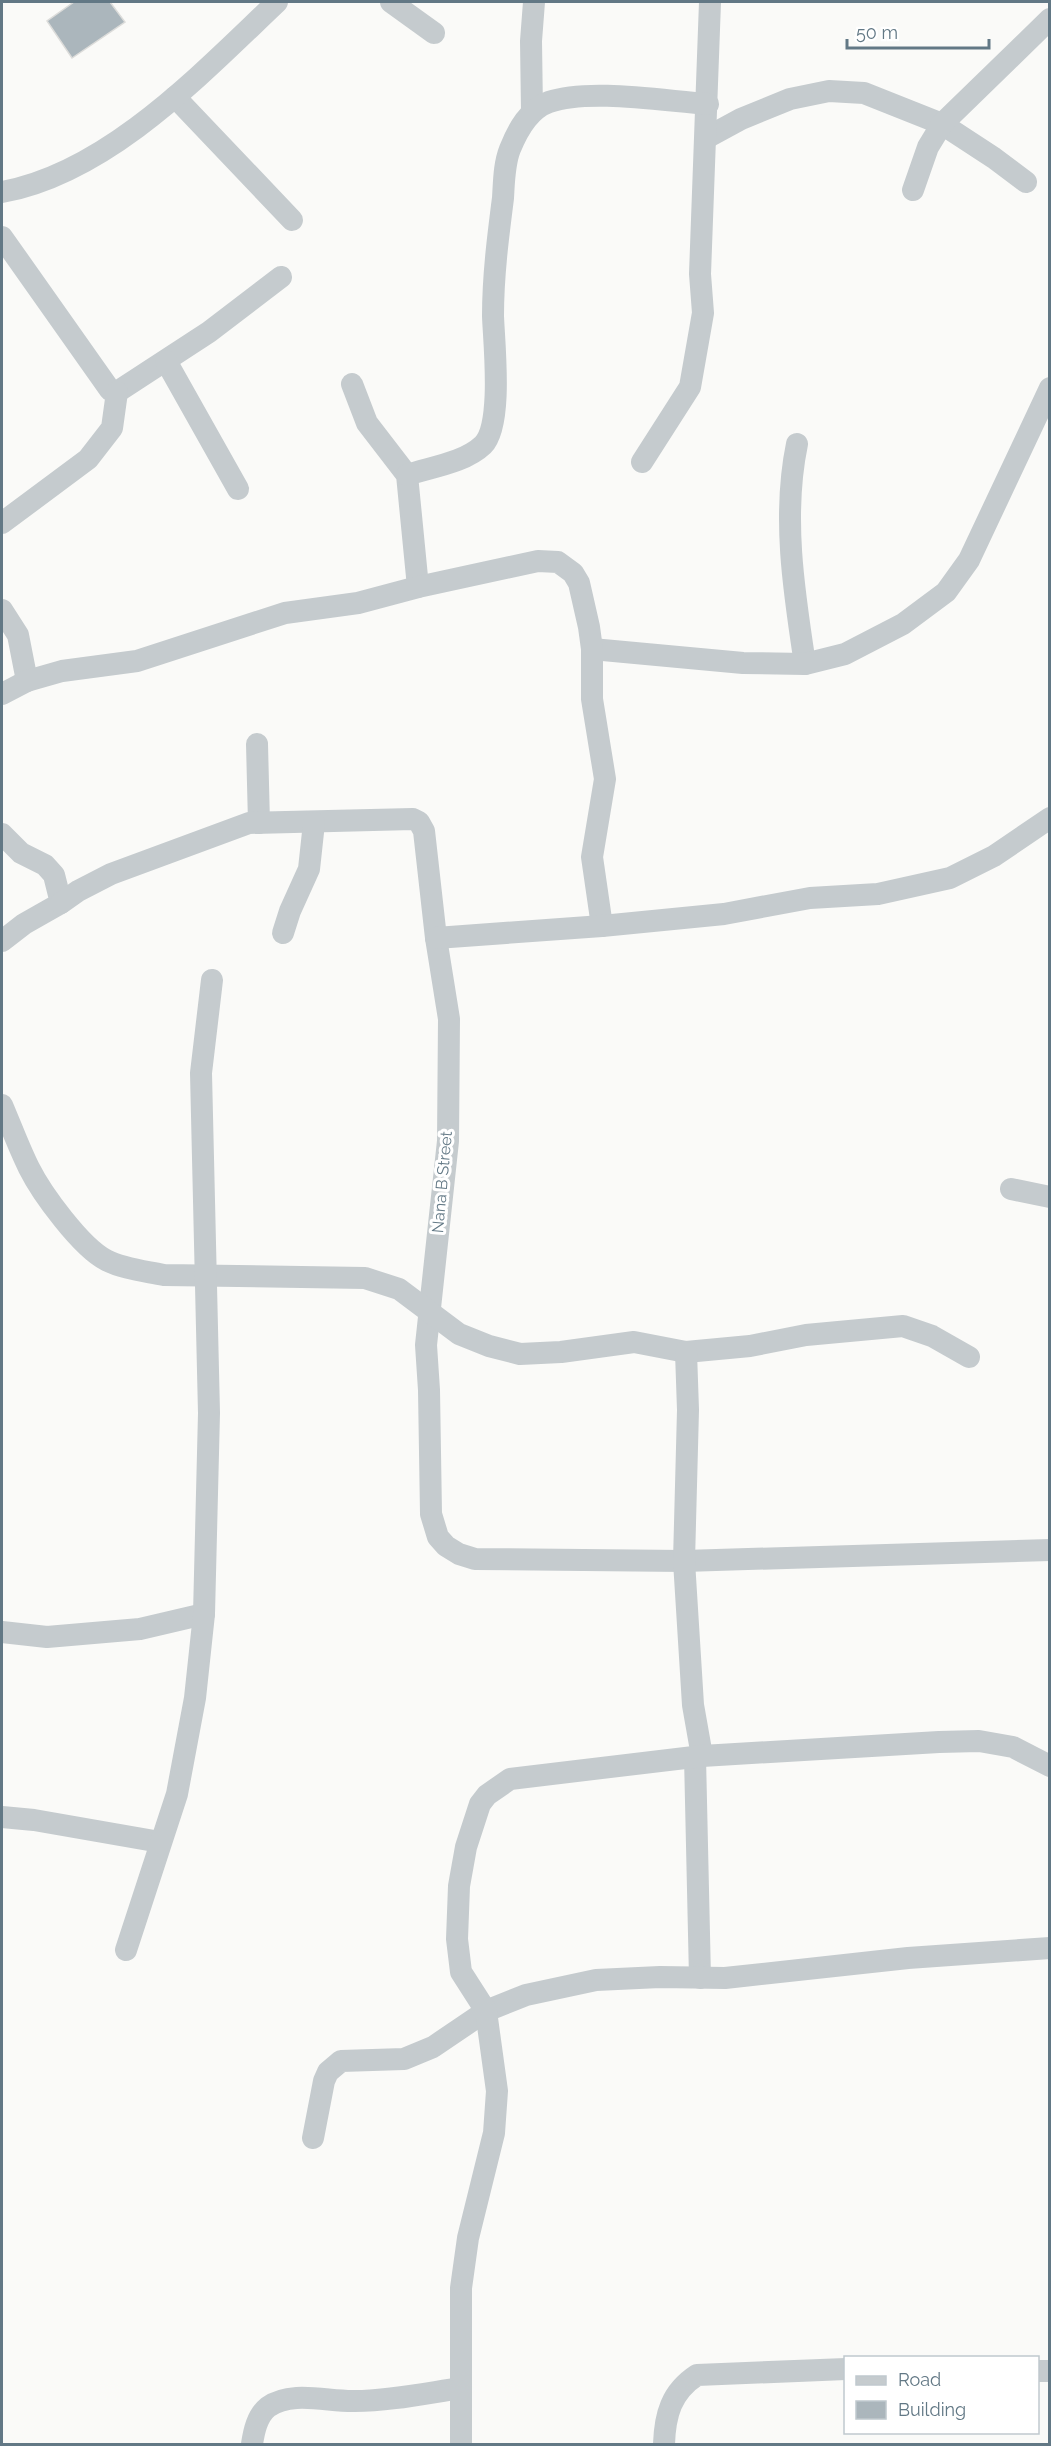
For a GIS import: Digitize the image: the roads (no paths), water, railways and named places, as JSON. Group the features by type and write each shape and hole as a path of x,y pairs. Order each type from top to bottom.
{"street":[{"path":"2,192 41,181 88,160 126,135 206,70 277,2"},
{"path":"391,2 434,33"},
{"path":"532,111 531,41 534,2"},
{"path":"642,462 690,387 703,313 700,274 710,2"},
{"path":"913,190 928,147 942,124 1050,19"},
{"path":"706,138 741,119 790,99 829,91 864,93 942,124 1026,182"},
{"path":"407,475 468,456 484,444 492,426 496,381 493,315 495,268 506,160 519,131 532,111 549,102 591,95 708,104"},
{"path":"175,97 292,220"},
{"path":"2,237 110,390 117,392 210,332 281,277"},
{"path":"166,361 238,489"},
{"path":"352,384 367,423 407,475 418,587"},
{"path":"592,649 743,663 805,664 844,654 903,624 946,592 969,560 1050,388"},
{"path":"2,523 88,459 112,428 117,392"},
{"path":"797,444 790,474 790,545 805,664"},
{"path":"2,694 27,681 62,671 137,661 285,613 357,603 538,561 558,562 573,573 579,583 592,649 592,699 605,779 592,857 602,926"},
{"path":"2,610 18,635 27,681"},
{"path":"257,744 259,823"},
{"path":"436,938 602,926 724,914 810,898 878,894 950,878 994,856 1050,818"},
{"name":"Nana B Street","path":"314,823 413,819 419,822 424,831 436,938 449,1019 448,1141 426,1345 431,1514 438,1537 446,1546 459,1554 475,1559 684,1561"},
{"path":"2,941 24,924 111,874 218,833 249,823 314,823 309,869 283,933"},
{"path":"2,834 21,853 50,870 54,875 61,903"},
{"path":"126,1950 177,1794 195,1698 204,1614 209,1413 201,1073 212,980"},
{"path":"2,1105 30,1170 81,1241 105,1260 132,1269 164,1275 207,1277 365,1278 399,1289 459,1334 489,1346 520,1354 561,1352 634,1342 686,1352 750,1346 806,1335 903,1326 932,1336 969,1357"},
{"path":"1011,1189 1050,1197"},
{"path":"686,1352 688,1410 684,1561 693,1705 699,1757 700,1978"},
{"path":"684,1561 1050,1550"},
{"path":"2,1632 47,1637 128,1630 204,1614"},
{"path":"461,2445 462,2288 468,2238 494,2133 497,2091 486,2011 461,1972 457,1939 459,1886 466,1846 480,1804 487,1795 510,1779 699,1757 979,1742 1013,1747 1050,1766"},
{"path":"2,1817 34,1820 160,1842"},
{"path":"313,2138 324,2081 333,2067 341,2061 404,2059 433,2048 486,2011 526,1995 596,1980 726,1978 908,1958 1050,1948"},
{"path":"664,2445 665,2422 672,2400 684,2384 697,2375 844,2369"},
{"path":"252,2445 260,2415 269,2407 282,2401 300,2398 356,2401 461,2388"}]}
